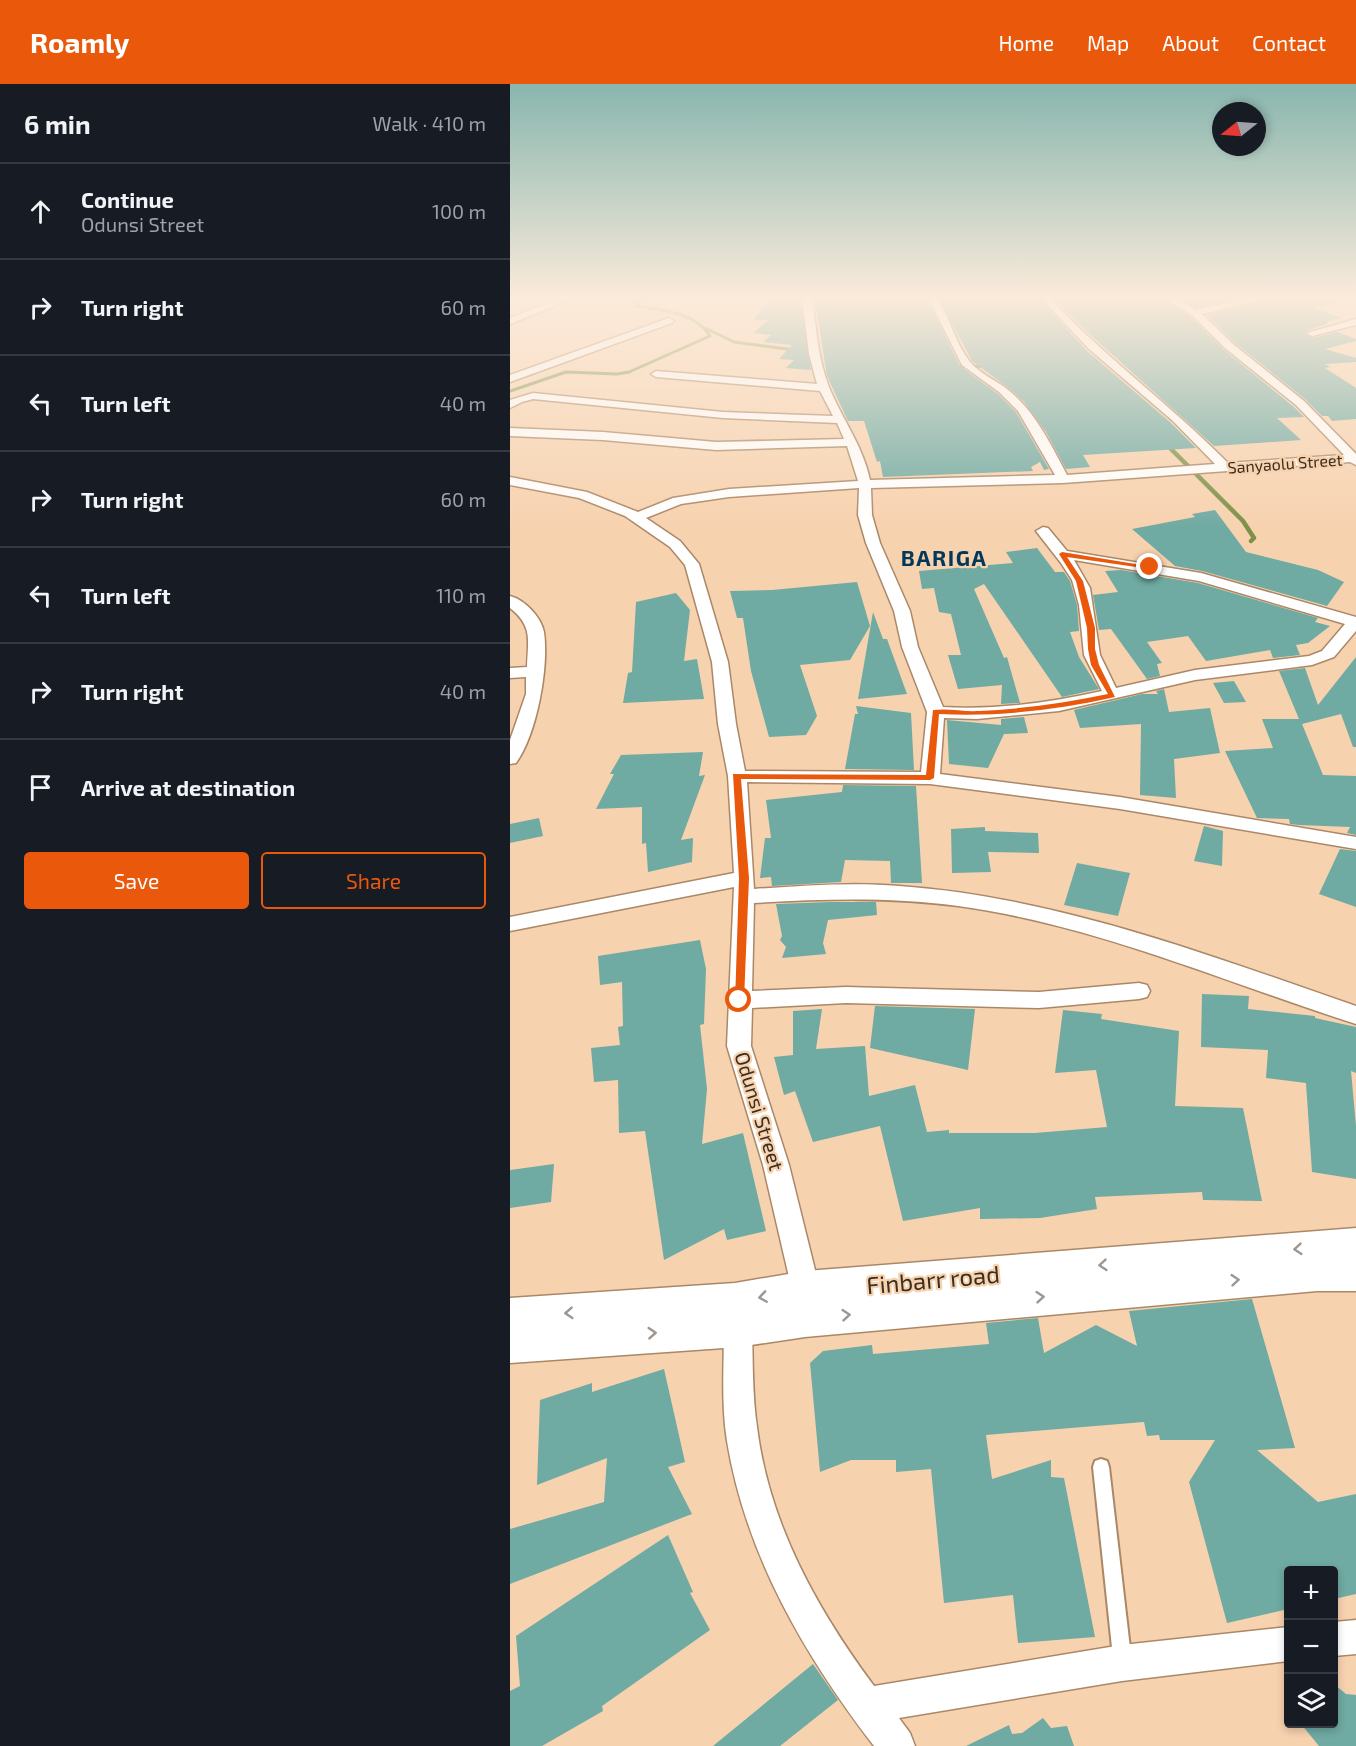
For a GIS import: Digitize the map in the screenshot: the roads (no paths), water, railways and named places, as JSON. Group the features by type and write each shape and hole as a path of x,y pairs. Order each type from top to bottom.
{"main road":[{"name":"Finbarr road","path":"510,1317 735,1302 806,1290 1356,1246"},
{"name":"Finbarr road","path":"510,1343 738,1327 806,1318 1317,1273 1356,1273"}],"street":[{"path":"663,375 824,388"},
{"path":"820,375 839,420 852,442 864,484 865,515 873,543 902,610 910,647 936,712 930,778"},
{"path":"981,375 1004,391 1016,405 1042,439 1063,479"},
{"path":"1123,375 1178,420 1220,468"},
{"path":"1265,375 1300,403 1355,459"},
{"path":"510,405 518,399 533,396 723,415 839,420"},
{"path":"510,432 603,436 716,446 852,442"},
{"name":"Sanyaolu Street","path":"636,517 678,501 710,495 864,484 1063,479 1355,459"},
{"name":"Odunsi Street","path":"510,481 582,495 636,517 675,544 692,564 720,662 736,776 743,888 739,1000 740,1046 777,1165 806,1290"},
{"path":"1043,531 1062,554 1079,581 1091,628 1091,649 1095,665 1112,695"},
{"path":"936,712 977,714 1059,706 1195,675 1312,660 1328,654 1356,622 1202,577 1062,554"},
{"path":"510,601 528,615 536,631 534,694 515,752 510,759"},
{"path":"510,673 534,671"},
{"path":"736,776 930,778 1120,803 1356,843"},
{"path":"510,924 743,888 900,893 981,902 1107,932 1356,1015"},
{"path":"739,1000 846,995 1039,1000 1139,991"},
{"path":"738,1327 743,1440 762,1522 801,1610 865,1706 897,1746"},
{"path":"1338,1639 1356,1637"},
{"path":"865,1706 1122,1663 1284,1644"}],"lane":[{"path":"1101,1467 1122,1663"}],"waterway":[{"path":"510,391 558,375"},
{"path":"1165,443 1243,521 1254,538 1251,541"}],"district":[{"name":"BARIGA","path":"944,557"}]}
